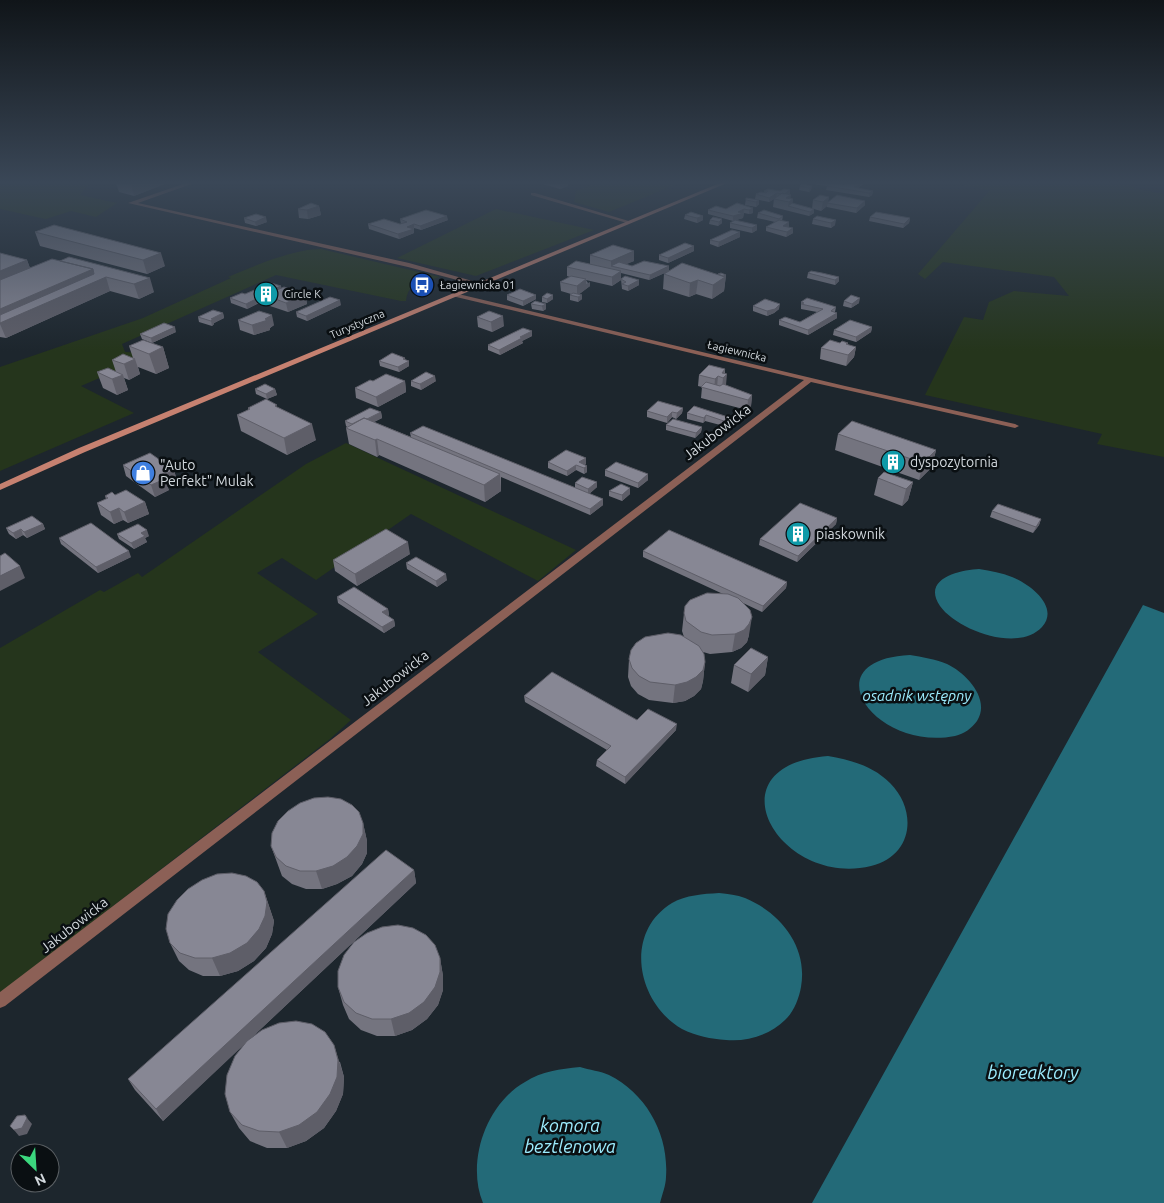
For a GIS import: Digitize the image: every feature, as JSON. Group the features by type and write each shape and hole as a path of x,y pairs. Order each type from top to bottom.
{"main road":[{"name":"Turystyczna","path":"0,487 82,450 588,239"}],"street":[{"path":"288,239 409,265 480,284"},
{"name":"Łagiewnicka","path":"454,295 810,380 1015,426"},
{"name":"Jakubowicka","path":"0,1001 810,380"}],"green space":[{"path":"435,239 571,239 476,276 397,258"},
{"path":"948,239 1164,239 1164,457 1097,444 1102,434 925,395 964,317 983,320 989,302 1014,291 1069,296 1054,277 943,262 925,279 918,274"},
{"path":"321,249 440,277 413,286 407,294 406,301 401,301 276,275 122,344 125,352 144,353 146,358 81,386 134,413 0,471 0,367 143,318 261,263 298,252"},
{"path":"346,443 576,550 538,581 411,514 316,580 282,558 257,573 318,614 258,652 351,720 330,739 0,993 0,648 100,590 104,592 138,573 142,577 306,464"}],"water":[{"path":"979,569 1012,577 1034,591 1045,604 1047,612 1047,619 1042,627 1031,635 1018,638 1004,638 973,630 948,615 940,606 935,596 939,582 946,577 963,571"},
{"name":"bioreaktory","path":"1143,605 1164,613 1164,1203 812,1203"},
{"name":"osadnik wstępny","path":"910,655 933,659 947,664 969,680 979,696 981,713 977,721 962,734 926,737 900,731 879,719 865,703 859,687 864,672 880,661"},
{"path":"828,756 869,768 890,783 899,794 905,806 907,831 903,843 896,853 885,861 871,866 838,868 809,859 785,843 770,823 765,801 771,780 792,764"},
{"path":"719,893 745,898 758,904 770,913 789,933 796,945 800,958 802,972 801,987 791,1013 772,1030 750,1039 715,1039 682,1029 667,1017 655,1003 646,986 642,967 642,949 647,932 657,916 672,903 683,898"},
{"name":"komora beztlenowa","path":"580,1067 609,1075 622,1083 645,1105 653,1117 664,1146 666,1161 665,1187 660,1203 483,1203 478,1187 479,1152 483,1135 490,1119 500,1104 511,1092 531,1078 551,1071"}],"building":[{"path":"63,239 108,239 161,253 143,260"},
{"path":"712,239 725,239 719,242 710,240"},
{"path":"685,243 694,246 668,258 659,255"},
{"path":"613,245 634,251 611,261 590,255"},
{"path":"0,253 27,260 0,271"},
{"path":"69,257 150,278 134,284 106,277 0,323 0,315 94,274 93,269 60,261"},
{"path":"52,259 93,269 0,309 0,280"},
{"path":"576,261 621,271 612,277 567,267"},
{"path":"644,261 669,266 650,275 611,266 619,262 632,266"},
{"path":"682,263 725,277 713,285 698,280 690,283 664,274"},
{"path":"811,271 839,277 835,280 808,273"},
{"path":"571,276 586,279 577,286 560,282"},
{"path":"625,276 639,280 628,286 622,284 626,282 621,279"},
{"path":"271,283 281,286 255,297 258,298 246,304 230,298 242,293 245,294"},
{"path":"284,287 305,294 286,303 265,295"},
{"path":"520,289 536,295 523,301 507,295"},
{"path":"547,293 553,295 547,299 542,297"},
{"path":"573,293 582,295 578,297 570,295"},
{"path":"851,295 860,298 852,304 844,301"},
{"path":"330,297 340,300 306,316 296,312"},
{"path":"807,298 836,307 831,311 837,313 808,330 779,320 785,317 800,322 823,309 801,304"},
{"path":"765,299 780,304 775,309 767,311 753,306"},
{"path":"535,301 546,304 542,306 531,304"},
{"path":"213,310 223,313 211,319 213,319 211,321 198,317"},
{"path":"259,311 272,315 265,319 268,320 252,325 238,320"},
{"path":"489,311 503,316 491,322 477,317"},
{"path":"850,320 872,327 856,337 834,330"},
{"path":"164,323 175,327 151,338 140,334"},
{"path":"523,328 532,331 499,350 488,345"},
{"path":"143,340 163,347 149,354 129,346"},
{"path":"830,340 840,343 842,341 856,347 848,355 821,348"},
{"path":"392,353 409,361 398,367 379,361"},
{"path":"123,354 135,359 124,364 112,360"},
{"path":"709,365 725,369 722,373 727,374 723,378 718,376 715,379 699,375"},
{"path":"108,368 123,375 112,379 97,372"},
{"path":"426,372 435,376 420,384 411,381"},
{"path":"386,374 405,381 376,397 355,388 370,380 373,381"},
{"path":"706,382 720,386 723,384 752,395 748,400 701,387"},
{"path":"265,384 275,389 266,394 255,389"},
{"path":"266,399 277,405 275,406 312,424 284,438 237,415"},
{"path":"658,401 683,408 677,413 672,412 667,417 647,411"},
{"path":"694,406 728,417 724,421 706,415 704,418 687,413"},
{"path":"370,408 381,412 352,424 345,421"},
{"path":"364,418 500,474 484,485 377,439 375,440 346,428"},
{"path":"673,419 702,427 696,433 666,425"},
{"path":"852,421 936,450 923,463 838,434"},
{"path":"423,426 603,499 590,509 410,433"},
{"path":"566,450 586,458 579,462 587,466 584,468 576,465 567,471 548,462"},
{"path":"150,453 174,470 161,476 165,479 151,485 123,465"},
{"path":"616,462 648,474 638,483 605,470"},
{"path":"884,472 913,482 906,489 878,478"},
{"path":"582,477 597,482 588,489 575,483"},
{"path":"621,484 630,488 622,495 609,491"},
{"path":"126,490 145,502 124,512 119,508 110,512 97,503 108,498 105,496 112,492 115,495"},
{"name":"piaskownik","path":"800,503 837,518 798,556 760,539"},
{"path":"998,504 1041,519 1036,527 992,511"},
{"path":"32,516 43,524 24,532 21,529 13,533 6,528"},
{"path":"91,523 129,551 96,567 59,538"},
{"path":"138,524 147,530 141,533 145,536 131,543 117,534"},
{"path":"386,529 408,542 355,574 333,560"},
{"path":"669,530 787,582 763,606 643,551"},
{"path":"5,553 20,566 0,576 0,556"},
{"path":"416,557 446,574 436,581 406,563"},
{"path":"354,587 388,609 382,612 394,620 382,627 337,597"},
{"path":"707,593 728,594 738,598 750,610 752,617 744,630 735,634 712,635 701,632 686,621 685,606 690,600"},
{"path":"668,633 681,635 699,646 704,654 703,670 687,682 675,685 650,682 639,676 632,668 629,659 631,650 636,643 645,637"},
{"path":"751,648 768,657 751,674 734,665"},
{"path":"552,672 637,720 648,709 677,724 625,777 597,760 611,746 524,696"},
{"path":"328,797 341,799 352,805 359,812 363,823 363,834 357,846 347,857 333,866 316,871 300,871 286,866 276,857 271,846 272,833 278,821 300,803 314,798"},
{"path":"386,850 414,870 156,1109 128,1079"},
{"path":"232,873 246,876 257,882 264,891 267,902 265,916 259,929 247,943 230,953 212,958 195,958 180,953 170,943 166,929 168,914 177,900 188,889 202,880 217,874"},
{"path":"398,925 413,928 426,935 435,945 440,958 440,972 435,987 424,1002 409,1013 391,1019 372,1019 356,1013 344,1002 338,987 338,971 344,955 354,942 367,933 382,927"},
{"path":"296,1021 312,1024 325,1032 334,1045 338,1060 337,1077 330,1094 317,1112 299,1125 279,1132 259,1131 242,1125 230,1112 225,1094 227,1075 235,1056 247,1041 262,1030 279,1023"},
{"path":"25,1115 27,1118 22,1128 14,1130 10,1126 17,1116"}],"place":[{"name":"Łagiewnicka 01","path":"422,285"},
{"name":"Circle K","path":"266,294"},
{"name":"dyspozytornia","path":"893,462"},
{"name":"\"Auto Perfekt\" Mulak","path":"143,473"},
{"name":"piaskownik","path":"798,534"}]}
